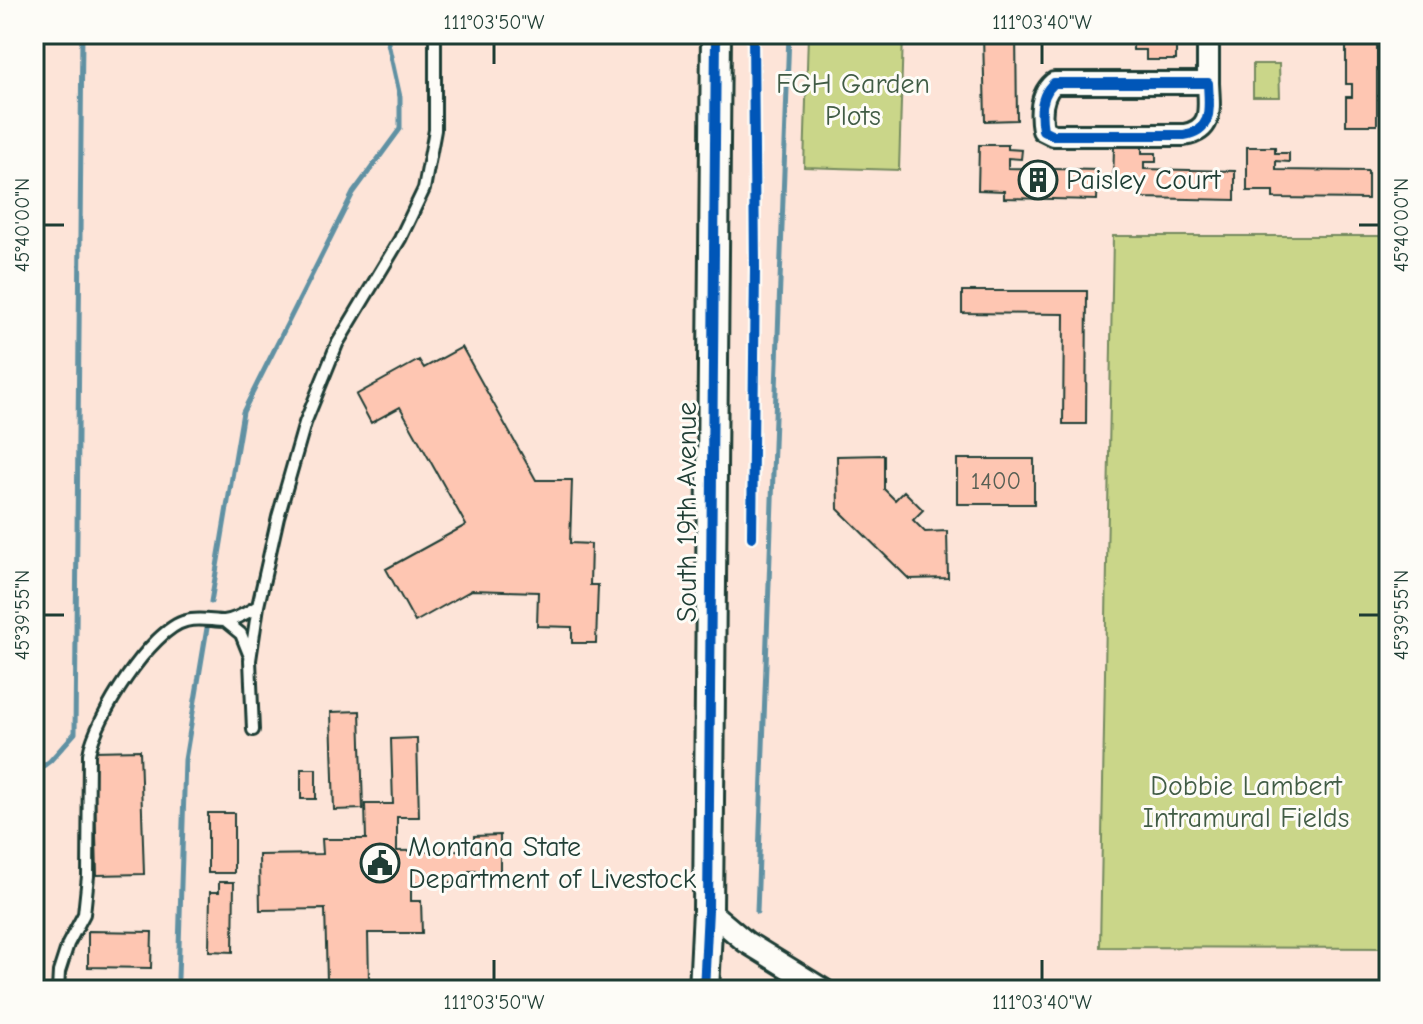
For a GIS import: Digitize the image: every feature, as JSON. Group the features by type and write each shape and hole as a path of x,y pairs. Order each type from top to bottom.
{"main road":[{"name":"South 19th Avenue","path":"704,990 708,910 716,34"}],"street":[{"path":"1208,34 1209,111 1205,124 1196,133 1068,136 1053,135 1043,130 1041,117 1046,90 1054,83 1208,83"},
{"path":"708,910 746,942 824,990"}],"lane":[{"path":"253,730 250,660 258,606 291,467 319,383 337,344 400,239 424,189 435,130 435,34"},
{"path":"58,990 59,972 68,944 84,914 91,739 100,721 147,650 166,628 187,620 225,621 258,606"},
{"path":"225,621 241,634 250,660"}],"shaded area":[{"path":"34,34 1389,34 1389,990 34,990"}],"green space":[{"name":"FGH Garden Plots","path":"808,34 903,34 899,170 804,167"},
{"path":"1253,64 1279,64 1280,97 1253,97"},
{"name":"Dobbie Lambert Intramural Fields","path":"1113,236 1389,236 1389,948 1100,947"}],"building":[{"name":"Paisley Court","path":"983,34 1016,34 1017,120 985,121"},
{"path":"1148,34 1176,34 1176,60 1146,60 1146,50 1133,50 1133,42 1148,42"},
{"path":"1346,34 1377,34 1377,125 1346,125 1346,97 1352,97 1352,84 1346,84"},
{"name":"Paisley Court","path":"979,145 1008,145 1008,149 1022,150 1021,159 1008,158 1008,168 1098,170 1097,200 1004,198 1004,191 978,190"},
{"name":"Paisley Court","path":"1114,146 1142,146 1142,153 1156,153 1156,162 1144,162 1144,169 1235,171 1235,200 1142,198 1142,189 1113,189"},
{"name":"Paisley Court","path":"1247,147 1275,147 1275,153 1289,153 1289,162 1276,161 1276,170 1368,171 1368,199 1273,198 1273,191 1247,191"},
{"path":"1383,169 1389,169 1389,202 1383,202"},
{"path":"962,291 1087,291 1086,424 1063,424 1064,314 962,313"},
{"path":"462,347 536,480 572,480 570,543 591,544 590,585 598,585 596,643 572,643 572,627 537,626 538,592 472,590 415,622 386,569 466,525 400,407 371,423 356,395 419,360 424,368"},
{"path":"884,455 884,489 895,500 904,491 923,510 913,520 925,532 947,531 948,578 909,579 838,509 837,456"},
{"path":"957,459 1034,459 1034,504 957,504"},
{"path":"360,711 363,809 334,810 331,712"},
{"name":"Montana State Department of Livestock","path":"417,738 419,817 397,817 397,851 474,850 474,836 500,835 500,871 469,871 469,882 411,883 411,901 421,901 422,933 368,933 369,979 327,980 325,909 260,910 259,855 323,854 322,839 366,839 365,804 393,804 391,739"},
{"path":"140,750 144,874 97,875 94,751"},
{"path":"301,769 316,769 316,799 301,799"},
{"path":"208,813 234,813 234,873 208,873"},
{"path":"219,882 234,882 233,952 209,951 210,892 219,892"},
{"path":"34,884 39,884 39,922 34,922"},
{"path":"88,931 152,932 151,968 88,967"}],"waterway":[{"path":"34,773 50,761 75,733 82,34"},
{"path":"211,602 243,412 353,193 400,129 400,97 386,34"},
{"path":"757,912 789,34"},
{"path":"178,978 185,760 207,628"}],"cycle path":[{"path":"704,990 708,910 716,34"},
{"path":"752,537 755,268 753,34"},
{"path":"1054,83 1208,83 1208,116 1201,128 1184,135 1053,135 1043,130 1041,111 1046,93 1054,83"}],"place":[{"name":"Paisley Court","path":"1038,180"},
{"name":"Montana State Department of Livestock","path":"380,863"}]}
